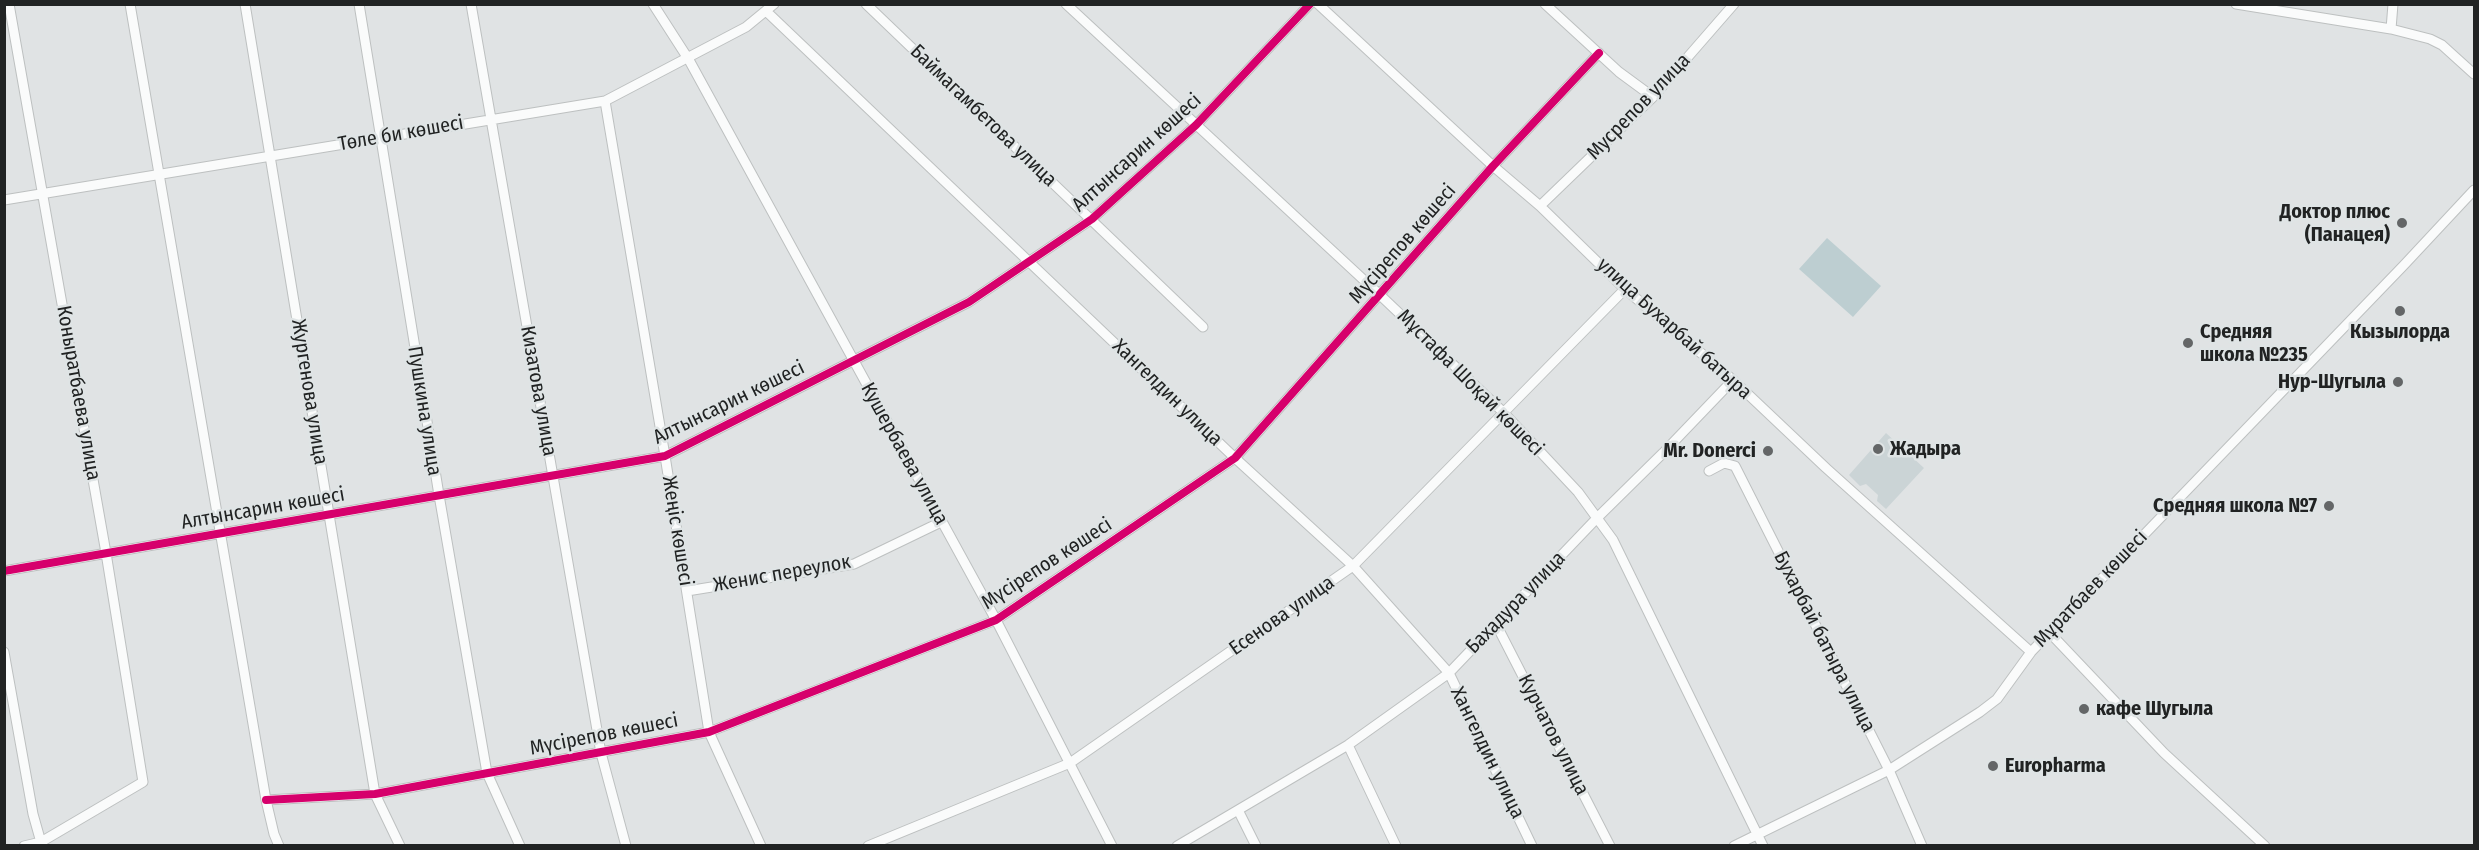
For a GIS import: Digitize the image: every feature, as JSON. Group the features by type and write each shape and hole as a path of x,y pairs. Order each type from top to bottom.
{"street":[{"name":"Коныратбаева улица","path":"9,4 106,553 143,782 42,844"},
{"path":"129,4 266,800 279,846"},
{"name":"Жургенова улица","path":"244,4 375,794 400,846"},
{"name":"Пушкина улица","path":"359,4 438,495 487,773 520,846"},
{"name":"Кизатова улица","path":"471,4 601,753 626,846"},
{"name":"Кушербаева улица","path":"653,4 687,59 996,620 1112,846"},
{"name":"Баймагамбетова улица","path":"866,4 1203,327"},
{"name":"Мұстафа Шоқай көшесі","path":"1066,4 1503,412 1598,516 1613,540 1763,846"},
{"name":"Алтынсарин көшесі","path":"4,571 665,456 969,302 1092,219 1196,125 1310,4"},
{"name":"улица Бухарбай батыра","path":"1318,4 1493,166 1540,206 1625,288 1733,380 1826,468 2031,652"},
{"path":"1545,4 1599,53 1653,97"},
{"name":"Мусрепов улица","path":"1540,206 1653,97 1734,4"},
{"path":"2236,4 2391,29 2430,39 2442,45 2475,74"},
{"path":"2391,29 2393,4"},
{"name":"Төле би көшесі","path":"4,200 605,101 746,27 771,8"},
{"name":"Хангелдин улица","path":"771,8 1029,261 1235,458 1353,566 1449,673 1532,846"},
{"name":"Мүсірепов көшесі","path":"266,800 375,794 709,732 996,620 1235,458 1493,166 1599,53"},
{"name":"Жеңіс көшесі","path":"605,101 709,732 762,846"},
{"name":"Мұратбаев көшесі","path":"1734,846 1889,770 1997,699 2031,652 2475,190"},
{"name":"Есенова улица","path":"868,846 1070,763 1353,566 1625,288"},
{"name":"Бахадура улица","path":"1177,846 1348,745 1449,673 1598,516 1733,380"},
{"name":"Бухарбай батыра улица","path":"1709,471 1724,463 1736,466 1889,770 1922,846"},
{"name":"Женис переулок","path":"687,591 854,564 941,522"},
{"name":"Курчатов улица","path":"1496,624 1610,846"},
{"path":"2050,633 2164,753 2265,846"},
{"path":"4,652 33,814 42,844 24,846"},
{"path":"1348,745 1395,846"},
{"path":"1238,810 1256,846"}],"shaded area":[{"path":"1827,238 1881,286 1853,317 1799,269"},
{"path":"1886,433 1924,468 1886,509 1877,501 1878,495 1866,484 1860,486 1849,475"}],"cycle path":[{"path":"4,571 665,456 969,302 1092,219 1196,125 1310,4"},
{"path":"266,800 375,794 709,732 996,620 1235,458 1493,166 1599,53"}],"place":[{"name":"Доктор плюс (Панацея)","path":"2402,223"},
{"name":"Кызылорда","path":"2400,311"},
{"name":"Средняя школа №235","path":"2188,343"},
{"name":"Нур-Шугыла","path":"2398,382"},
{"name":"Жадыра","path":"1878,449"},
{"name":"Mr. Donerci","path":"1768,451"},
{"name":"Средняя школа №7","path":"2329,506"},
{"name":"кафе Шугыла","path":"2084,709"},
{"name":"Europharma","path":"1993,766"}]}
